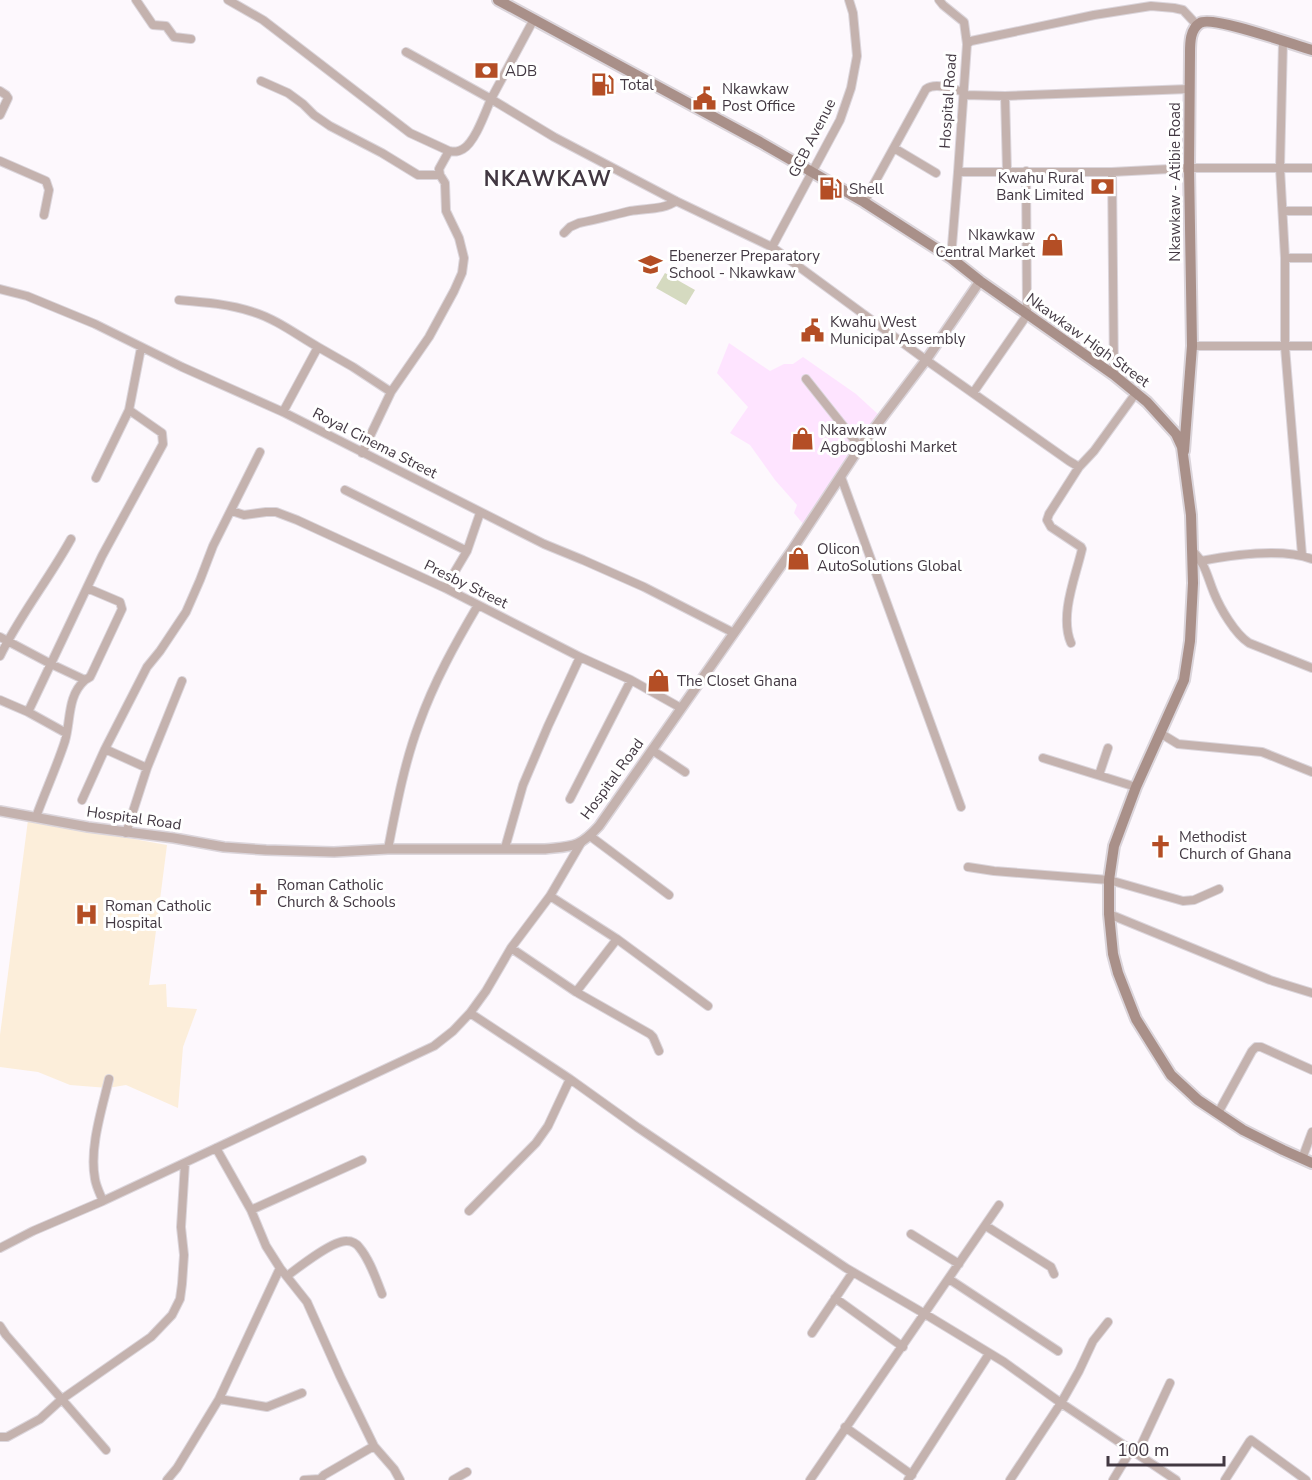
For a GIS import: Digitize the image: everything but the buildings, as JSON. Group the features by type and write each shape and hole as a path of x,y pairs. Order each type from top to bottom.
{"main road":[{"name":"Nkawkaw High Street","path":"498,0 812,171 864,202 951,258 1114,375 1147,402 1176,434 1182,447 1191,515 1192,624 1184,680 1136,787 1114,846 1109,880 1109,914 1113,954 1136,1019 1171,1075 1198,1100 1244,1130 1307,1161"},
{"path":"1197,25 1202,21 1216,22 1312,50"},
{"name":"Nkawkaw - Atibie Road","path":"1184,460 1192,346 1189,168 1190,44 1197,25"}],"street":[{"path":"136,0 153,25 166,26 174,37 191,39"},
{"path":"228,0 263,20 410,133 449,151 457,152 469,145 534,19"},
{"name":"GCB Avenue","path":"772,247 840,120 851,88 857,56 853,13 849,0"},
{"path":"939,0 964,22 967,44"},
{"name":"Hospital Road","path":"951,258 967,44 982,38 1151,6 1183,10 1197,25"},
{"path":"1283,41 1280,168 1285,258 1285,347 1302,555"},
{"path":"406,52 554,137 676,201 772,247 926,360 1080,468"},
{"path":"261,81 288,93 330,126 360,140 418,175 440,175"},
{"path":"864,202 929,86 964,93 1005,96 1189,89"},
{"path":"0,91 8,98 0,115"},
{"path":"1005,96 1007,171"},
{"path":"894,148 936,173"},
{"path":"362,453 391,392 429,337 462,273 464,258 459,238 446,210 445,183 440,175 449,151"},
{"path":"0,161 46,181 49,190 44,215"},
{"path":"958,172 1312,168"},
{"path":"973,393 1028,315 1026,171"},
{"path":"1112,172 1114,375"},
{"path":"564,233 579,223 646,208 663,207 676,201"},
{"path":"1283,211 1312,211"},
{"path":"1285,258 1312,258"},
{"name":"Hospital Road","path":"0,811 126,833 174,838 224,847 266,850 334,852 388,849 545,849 568,847 581,843 590,836 652,750 861,447 926,360 980,281"},
{"name":"Royal Cinema Street","path":"0,289 54,306 283,412 440,490 480,513 544,544 644,587 734,633"},
{"path":"179,300 253,312 276,322 391,392"},
{"path":"1192,346 1312,346"},
{"path":"283,412 318,347"},
{"path":"96,478 129,410 141,348"},
{"path":"806,379 861,447"},
{"path":"1071,643 1067,620 1071,588 1082,549 1051,527 1047,520 1080,468 1136,393"},
{"path":"28,712 102,556 163,444 162,433 129,410"},
{"path":"82,800 105,749 147,668 186,612 213,546 260,452"},
{"path":"841,477 961,807"},
{"path":"345,490 467,551"},
{"name":"Presby Street","path":"232,511 244,515 276,512 287,516 445,588 580,657 631,680 681,708"},
{"path":"445,588 467,551 480,513"},
{"path":"0,656 4,639 56,567 70,539"},
{"path":"1193,551 1202,561 1215,597 1240,636 1249,643 1312,668"},
{"path":"1202,561 1245,555 1282,554 1302,555 1312,559"},
{"path":"36,817 65,740 72,698 80,684 90,677 122,609 120,602 87,588"},
{"path":"388,849 419,725 446,661 478,605"},
{"path":"4,639 85,680"},
{"path":"505,848 523,785 580,657"},
{"path":"570,799 631,680"},
{"path":"126,833 147,768 182,681"},
{"path":"0,700 66,733"},
{"path":"1160,733 1178,744 1262,752 1312,772"},
{"path":"1099,776 1108,748"},
{"path":"105,749 147,768"},
{"path":"652,750 685,772"},
{"path":"1043,758 1136,787"},
{"path":"590,836 669,895"},
{"path":"0,1248 434,1046 453,1032 486,991 511,948 550,896 581,843"},
{"path":"968,867 1109,880 1183,901 1194,900 1219,889"},
{"path":"550,896 617,939 708,1006"},
{"path":"1109,914 1270,980 1312,993"},
{"path":"576,992 617,939"},
{"path":"511,948 576,992 650,1034 659,1051"},
{"path":"470,1013 853,1272 1004,1362 1176,1480"},
{"path":"1218,1113 1256,1047 1261,1047 1312,1070"},
{"path":"103,1201 95,1180 93,1158 109,1079"},
{"path":"469,1211 536,1143 548,1126 570,1079"},
{"path":"1307,1161 1312,1132"},
{"path":"216,1148 250,1210 266,1246 307,1302 374,1446 394,1469 400,1480"},
{"path":"250,1210 362,1160"},
{"path":"0,1437 7,1437 32,1424 62,1399 151,1337 172,1315 180,1299 184,1255 181,1227 185,1163"},
{"path":"810,1480 999,1205"},
{"path":"986,1226 1052,1267 1054,1274"},
{"path":"911,1234 959,1264"},
{"path":"287,1276 335,1243 347,1241 360,1247 382,1294"},
{"path":"167,1480 177,1468 219,1399 280,1268"},
{"path":"812,1333 853,1272"},
{"path":"949,1279 1058,1351"},
{"path":"835,1298 903,1347"},
{"path":"1010,1480 1061,1403 1093,1341 1108,1322"},
{"path":"0,1326 106,1450"},
{"path":"845,1427 910,1477 989,1354"},
{"path":"1113,1480 1134,1452 1170,1383"},
{"path":"219,1399 267,1407 302,1393"},
{"path":"1225,1480 1251,1440 1306,1480"},
{"path":"304,1480 320,1479 324,1474 374,1446"},
{"path":"453,1480 467,1472"}],"shaded area":[{"name":"Nkawkaw Agbogbloshi Market","path":"729,343 770,371 784,364 793,364 803,357 856,394 880,416 804,525 794,513 797,505 775,480 750,445 730,433 748,407 717,373"},
{"name":"Roman Catholic Hospital","path":"28,820 167,845 149,985 166,984 167,1007 197,1009 183,1047 178,1108 126,1085 108,1088 70,1085 38,1072 0,1067 0,1035"}],"green space":[{"path":"665,273 695,290 686,305 656,288"}],"place":[{"name":"ADB","path":"487,71"},
{"name":"Total","path":"602,85"},
{"name":"Nkawkaw Post Office","path":"704,98"},
{"name":"Kwahu Rural Bank Limited","path":"1102,187"},
{"name":"Shell","path":"831,189"},
{"name":"Nkawkaw Central Market","path":"1053,244"},
{"name":"Ebenerzer Preparatory School - Nkawkaw","path":"651,265"},
{"name":"Kwahu West Municipal Assembly","path":"812,331"},
{"name":"Nkawkaw Agbogbloshi Market","path":"802,439"},
{"name":"Olicon AutoSolutions Global","path":"799,558"},
{"name":"The Closet Ghana","path":"659,681"},
{"name":"Methodist Church of Ghana","path":"1161,846"},
{"name":"Roman Catholic Church & Schools","path":"259,894"},
{"name":"Roman Catholic Hospital","path":"87,915"}],"district":[{"name":"NKAWKAW","path":"548,179"}]}
